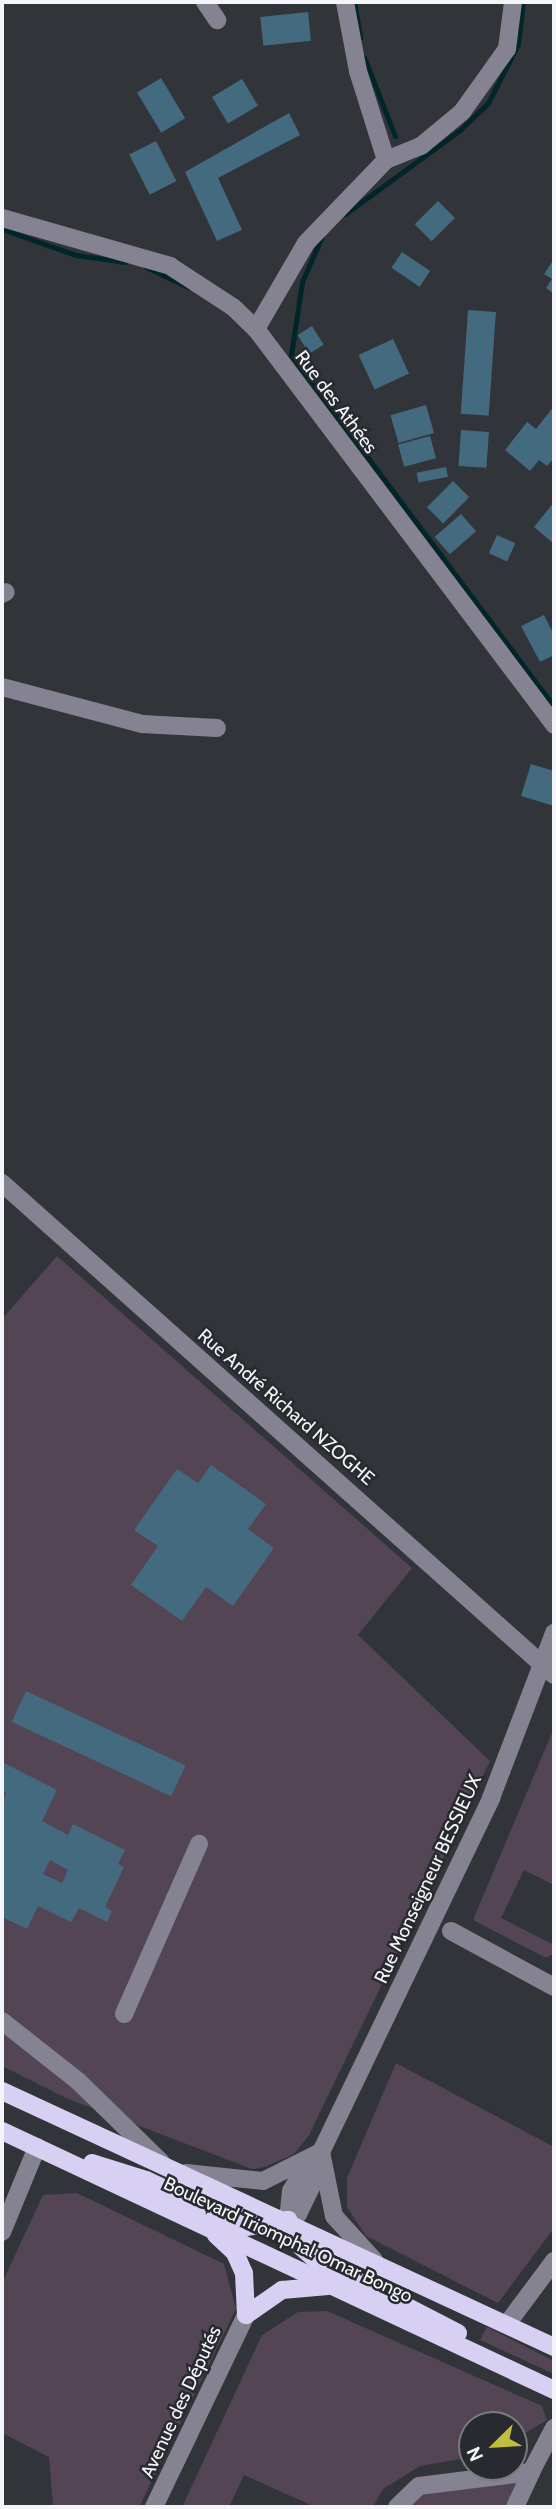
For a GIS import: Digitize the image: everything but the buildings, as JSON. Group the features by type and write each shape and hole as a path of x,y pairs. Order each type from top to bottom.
{"main road":[{"name":"Boulevard Triomphal Omar Bongo","path":"2,2091 288,2220 554,2347"},
{"name":"Boulevard Triomphal Omar Bongo","path":"2,2131 336,2285 554,2390"},
{"path":"64,2159 125,2172 246,2227 288,2220 300,2246 314,2259 429,2315 481,2355"},
{"path":"201,2222 240,2262 246,2281 246,2315"},
{"path":"246,2315 282,2290 336,2285"}],"street":[{"path":"205,2 217,20"},
{"path":"345,2 358,71 386,160"},
{"path":"256,329 306,243 386,160 421,146 463,112 507,49 513,2"},
{"name":"Rue des Athées","path":"2,218 170,266 209,287 256,329 554,725"},
{"path":"2,687 142,724 217,728"},
{"name":"Rue André Richard NZOGHE","path":"2,1183 548,1669"},
{"name":"Rue Monseigneur BESSIEUX","path":"288,2220 298,2214 320,2153 491,1798 548,1669 554,1633"},
{"path":"124,2014 199,1844"},
{"path":"451,1931 554,1987"},
{"path":"2,2021 78,2081 161,2162"},
{"path":"2,2232 37,2147"},
{"path":"186,2173 256,2182 320,2153 334,2216 376,2261"},
{"path":"507,2324 554,2261"},
{"name":"Avenue des Députés","path":"154,2507 246,2315"},
{"path":"514,2507 554,2428"},
{"path":"397,2507 419,2486 531,2473"}],"shaded area":[{"path":"57,1256 412,1568 358,1635 490,1761 309,2135 294,2154 265,2167 252,2169 66,2098 2,2066 2,1319"},
{"path":"554,1728 554,1885 524,1870 501,1918 554,1945 554,1953 546,1958 473,1920"},
{"path":"396,2063 554,2147 554,2228 498,2303 366,2236 347,2207 347,2178"},
{"path":"77,2193 224,2264 236,2309 139,2507 53,2507 49,2457 2,2433 2,2283 43,2195"},
{"path":"327,2311 542,2406 547,2420 528,2432 528,2411 458,2411 458,2459 420,2466 383,2489 373,2507 315,2507 244,2475 229,2507 182,2507 262,2335 298,2312"},
{"path":"487,2327 554,2361 554,2374 480,2340"},
{"path":"519,2481 505,2507 409,2507 416,2496"}],"waterway":[{"path":"354,2 360,37"},
{"path":"345,214 460,130 488,103 518,44 523,2"},
{"path":"364,57 395,136"},
{"path":"2,229 76,255 126,262"},
{"path":"291,355 302,282 321,238"},
{"path":"146,267 188,287"},
{"path":"291,355 554,707"}]}
